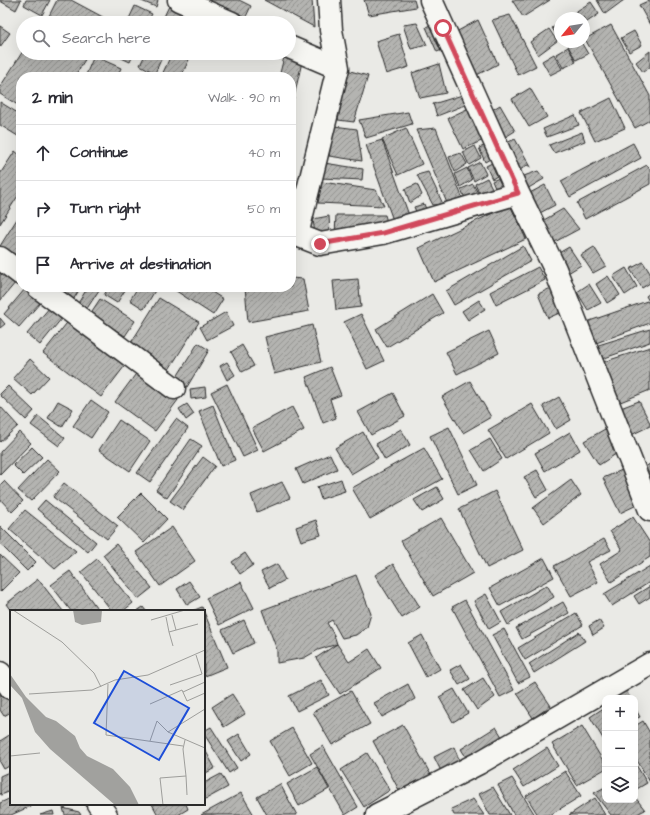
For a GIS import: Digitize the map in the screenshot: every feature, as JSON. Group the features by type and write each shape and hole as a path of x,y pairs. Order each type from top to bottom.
{"street":[{"path":"179,0 216,16"},
{"path":"329,0 331,30 338,68 297,235 320,244 383,233 518,193"},
{"path":"431,0 518,193 555,269 650,510"},
{"path":"296,50 338,68"},
{"path":"0,258 16,270"},
{"path":"45,292 174,388"},
{"path":"377,815 479,763 650,664"},
{"path":"0,673 10,687"},
{"path":"99,805 106,815"}],"building":[{"path":"0,0 21,0 16,10"},
{"path":"26,0 50,0 42,15 24,5"},
{"path":"57,0 71,0 101,16 49,16"},
{"path":"139,0 158,0 156,7"},
{"path":"191,0 239,0 251,6 246,16 222,16"},
{"path":"264,0 312,0 314,27"},
{"path":"364,0 414,0 416,7 369,15"},
{"path":"512,0 550,0 523,17"},
{"path":"597,0 624,0 605,14"},
{"path":"650,0 650,25 639,5"},
{"path":"591,2 599,14 590,20 590,12 575,12"},
{"path":"170,4 184,11 182,16 164,16"},
{"path":"135,6 152,14 151,16 130,16"},
{"path":"510,15 536,66 518,75 492,20"},
{"path":"478,20 498,64 475,76 456,32"},
{"path":"436,22 447,48 437,52 426,27"},
{"path":"417,23 427,45 411,49 403,25"},
{"path":"611,25 650,96 650,120 635,128 590,48 590,36"},
{"path":"0,26 10,33 0,47"},
{"path":"549,29 554,36 554,43 538,55 530,42"},
{"path":"634,31 642,45 629,52 621,38"},
{"path":"399,34 409,67 386,74 376,41"},
{"path":"569,48 584,48 588,54 576,60"},
{"path":"569,48 576,62 563,68 556,54"},
{"path":"650,51 650,67 643,72 636,62"},
{"path":"554,54 562,69 550,75 542,61"},
{"path":"17,60 85,60 77,72 16,72 16,104 0,94 0,87"},
{"path":"92,60 103,60 121,68 119,72 87,72"},
{"path":"142,60 161,60 155,72 140,65"},
{"path":"169,60 189,60 183,72 163,72"},
{"path":"283,60 295,60 302,62 296,88 296,72 280,72"},
{"path":"439,64 446,93 420,98 412,73"},
{"path":"347,70 368,76 354,122 338,120"},
{"path":"530,88 547,117 529,127 512,99"},
{"path":"469,93 470,103 437,116 433,104"},
{"path":"611,98 625,128 595,141 581,113"},
{"path":"0,102 16,112 16,135 0,125"},
{"path":"500,105 515,131 499,141 484,115"},
{"path":"471,107 486,139 463,149 448,118"},
{"path":"408,112 412,124 366,138 359,120"},
{"path":"575,115 579,125 547,137 543,129"},
{"path":"334,126 357,129 362,161 329,156"},
{"path":"406,128 422,164 398,175 382,139"},
{"path":"436,128 462,197 447,203 416,130"},
{"path":"582,132 585,141 554,153 549,145"},
{"path":"515,139 531,167 527,165 515,174 502,145"},
{"path":"382,140 410,218 394,223 366,145"},
{"path":"491,143 497,155 485,162 479,148"},
{"path":"633,143 641,158 570,197 561,181"},
{"path":"475,146 481,158 469,165 463,152"},
{"path":"15,151 16,199 0,224 0,174"},
{"path":"461,153 467,164 455,172 449,157"},
{"path":"498,160 504,172 492,179 486,166"},
{"path":"480,162 486,174 474,181 468,168"},
{"path":"324,163 363,169 362,180 321,178"},
{"path":"647,165 650,170 650,184 585,219 577,203"},
{"path":"467,168 472,180 460,187 455,174"},
{"path":"538,171 544,179 525,190 518,178"},
{"path":"428,172 443,204 433,205 417,175"},
{"path":"504,176 510,188 498,195 492,181"},
{"path":"487,178 493,190 481,198 475,184"},
{"path":"322,182 376,190 384,206 318,203"},
{"path":"417,184 422,195 410,203 405,189"},
{"path":"473,184 479,195 467,203 461,189"},
{"path":"545,185 555,205 536,215 526,195"},
{"path":"424,204 426,209 417,214 414,207"},
{"path":"510,205 526,239 434,282 419,248"},
{"path":"563,209 579,229 549,245 537,224"},
{"path":"336,215 385,215 387,222 335,235"},
{"path":"329,216 330,234 315,235 313,219"},
{"path":"16,221 16,261 0,251 0,246"},
{"path":"523,246 531,261 454,305 446,291"},
{"path":"569,247 581,265 568,273 557,254"},
{"path":"594,247 606,266 593,273 581,255"},
{"path":"643,262 650,273 650,283 642,288 630,269"},
{"path":"538,267 545,280 496,305 490,292"},
{"path":"626,268 637,287 625,295 613,276"},
{"path":"0,269 16,282 0,301"},
{"path":"608,276 620,295 607,303 596,284"},
{"path":"296,278 303,279 309,311 248,322 245,292 296,292"},
{"path":"358,279 361,307 336,310 333,281"},
{"path":"589,284 601,303 588,310 577,292"},
{"path":"553,287 564,311 548,318 538,294"},
{"path":"22,292 28,292 40,303 19,327 4,314"},
{"path":"61,292 78,292 73,300"},
{"path":"85,292 98,292 86,310 77,305"},
{"path":"106,292 124,292 117,303 104,295"},
{"path":"135,292 154,292 144,309 130,300"},
{"path":"178,292 212,292 223,299 213,315"},
{"path":"650,293 650,303 646,296"},
{"path":"432,294 443,313 387,347 376,329"},
{"path":"159,298 199,322 168,371 129,346"},
{"path":"100,299 135,321 125,336 90,314"},
{"path":"479,300 485,309 468,320 462,311"},
{"path":"647,301 650,305 650,323 588,346 578,325"},
{"path":"50,307 62,318 40,345 27,334"},
{"path":"226,312 233,326 207,340 200,327"},
{"path":"361,314 384,361 367,369 344,322"},
{"path":"0,318 5,324 0,328"},
{"path":"70,319 127,363 101,397 43,353"},
{"path":"312,325 321,362 274,374 265,337"},
{"path":"650,329 650,342 599,360 592,347"},
{"path":"489,331 499,353 457,374 446,352"},
{"path":"198,343 209,350 187,387 175,380"},
{"path":"242,345 254,366 242,372 231,352"},
{"path":"650,347 650,390 613,405 597,364"},
{"path":"30,359 49,377 32,395 13,378"},
{"path":"227,362 235,375 227,380 220,366"},
{"path":"330,367 341,395 330,399 336,418 323,423 306,377"},
{"path":"138,371 178,400 155,431 115,402"},
{"path":"470,381 491,417 463,433 442,397"},
{"path":"227,384 258,450 243,457 211,392"},
{"path":"8,386 34,411 26,420 0,395"},
{"path":"205,387 206,397 191,399 190,389"},
{"path":"393,393 405,416 371,435 358,412"},
{"path":"559,397 571,420 556,429 543,406"},
{"path":"91,400 108,412 91,438 73,426"},
{"path":"58,401 73,409 62,427 48,418"},
{"path":"639,401 650,423 650,426 629,436 618,409"},
{"path":"187,404 194,414 186,420 179,409"},
{"path":"532,404 549,433 506,459 488,430"},
{"path":"213,405 235,460 221,466 199,411"},
{"path":"0,406 18,426 0,442"},
{"path":"292,407 304,430 264,451 252,428"},
{"path":"38,416 65,438 59,446 31,425"},
{"path":"176,419 188,428 150,482 137,473"},
{"path":"119,420 150,441 130,471 99,450"},
{"path":"449,427 477,485 458,494 430,436"},
{"path":"401,429 410,445 385,460 376,444"},
{"path":"605,429 619,452 599,465 584,441"},
{"path":"19,432 31,443 0,475 0,452"},
{"path":"363,432 378,458 351,474 335,448"},
{"path":"570,432 580,450 545,471 535,453"},
{"path":"191,439 202,446 167,498 156,490"},
{"path":"490,439 502,459 484,471 471,450"},
{"path":"32,447 42,457 23,475 13,465"},
{"path":"424,448 442,479 370,519 352,488"},
{"path":"330,454 337,469 303,484 296,469"},
{"path":"203,457 215,466 183,510 170,501"},
{"path":"47,459 60,471 31,501 18,490"},
{"path":"650,464 650,480 643,468"},
{"path":"537,470 548,490 536,497 524,477"},
{"path":"622,470 639,504 620,513 603,478"},
{"path":"341,479 345,491 321,499 317,487"},
{"path":"571,480 581,495 544,523 533,508"},
{"path":"4,481 23,501 12,512 0,499 0,485"},
{"path":"282,482 290,498 257,512 251,495"},
{"path":"64,483 118,526 107,539 53,497"},
{"path":"437,487 444,499 422,512 414,500"},
{"path":"495,491 523,550 487,568 459,509"},
{"path":"141,493 167,519 144,543 117,517"},
{"path":"45,500 96,542 88,552 37,509"},
{"path":"25,510 76,551 55,569 9,529"},
{"path":"633,517 650,543 650,557 611,582 600,564 622,550 610,531"},
{"path":"441,518 473,573 433,596 401,541"},
{"path":"316,520 321,535 301,541 296,527"},
{"path":"0,526 36,562 27,571 0,544"},
{"path":"172,527 195,561 160,586 136,552"},
{"path":"604,539 611,550 587,562 598,582 571,596 554,566"},
{"path":"116,544 152,588 138,599 103,555"},
{"path":"245,553 253,565 240,574 232,562"},
{"path":"0,555 19,573 0,592"},
{"path":"544,558 554,577 500,606 490,588"},
{"path":"97,559 133,603 124,610 111,610 81,572"},
{"path":"277,564 285,580 270,588 261,572"},
{"path":"393,564 420,607 402,618 375,575"},
{"path":"650,566 650,582 612,606 604,594"},
{"path":"70,571 98,610 70,610 51,585"},
{"path":"356,575 371,614 367,627 356,635 342,638 332,620 327,623 337,644 318,650 304,658 277,663 277,650 262,610"},
{"path":"38,579 62,610 10,610 6,604"},
{"path":"189,581 200,597 187,605 177,589"},
{"path":"241,582 254,608 219,625 206,598"},
{"path":"547,585 554,597 508,625 501,612"},
{"path":"650,586 650,597 639,604 634,596"},
{"path":"486,594 501,622 489,629 474,601"},
{"path":"465,600 514,690 500,697 452,607"},
{"path":"563,602 569,613 522,639 516,628"},
{"path":"143,607 145,610 138,610"},
{"path":"202,607 204,610 194,610"},
{"path":"576,613 583,625 525,660 518,648"},
{"path":"205,614 227,667 205,676"},
{"path":"244,620 254,643 233,653 222,630"},
{"path":"599,620 604,628 593,635 589,626"},
{"path":"504,629 530,677 518,683 492,635"},
{"path":"579,632 585,641 534,673 529,664"},
{"path":"422,635 440,669 426,677 408,643"},
{"path":"337,644 349,662 369,649 381,668 340,694 316,658"},
{"path":"461,664 470,679 459,685 450,670"},
{"path":"483,678 495,697 477,710 464,690"},
{"path":"321,680 329,695 297,711 289,696"},
{"path":"535,682 551,706 533,718 517,693"},
{"path":"408,684 415,699 382,717 374,703"},
{"path":"0,686 10,700 10,713 4,716 0,710"},
{"path":"454,689 468,713 453,722 439,697"},
{"path":"626,690 628,695 615,695"},
{"path":"351,691 370,724 332,745 313,712"},
{"path":"232,694 245,714 224,727 212,707"},
{"path":"602,709 602,737 590,717"},
{"path":"643,721 650,733 650,782 638,762 638,724"},
{"path":"403,725 431,775 400,792 373,741"},
{"path":"582,726 602,759 602,771 577,785 552,744"},
{"path":"211,727 237,768 229,773 205,736 205,730"},
{"path":"496,727 504,740 469,762 461,749"},
{"path":"292,728 312,763 290,776 270,741"},
{"path":"239,734 251,754 241,761 228,741"},
{"path":"10,735 10,766 4,769 0,762 0,741"},
{"path":"323,746 358,807 345,815 310,754"},
{"path":"454,747 461,764 442,773 434,757"},
{"path":"547,748 558,766 524,787 513,770"},
{"path":"205,750 215,768 205,773"},
{"path":"367,753 390,790 364,807 341,770"},
{"path":"317,767 329,789 299,806 287,784"},
{"path":"638,768 647,783 638,788"},
{"path":"10,771 10,791 1,795 0,792 0,776"},
{"path":"565,771 581,796 550,815 538,815 526,796"},
{"path":"221,774 228,787 205,799 205,782"},
{"path":"512,778 535,815 514,815 498,785"},
{"path":"280,784 297,815 267,815 257,797"},
{"path":"493,787 510,815 490,815 479,794"},
{"path":"602,789 602,803 638,803 638,801 645,810 635,815 611,815 594,793"},
{"path":"241,793 254,815 201,815"},
{"path":"10,798 10,805 31,806 11,815 0,815 0,803"},
{"path":"595,798 605,815 569,815"},
{"path":"473,799 484,815 454,815 451,809"},
{"path":"153,805 186,805 188,809 178,815 158,815"},
{"path":"63,808 79,812 81,815 65,815"},
{"path":"53,811 54,815 40,815"}],"route":[{"path":"320,244 383,233 518,193 443,28"}]}
